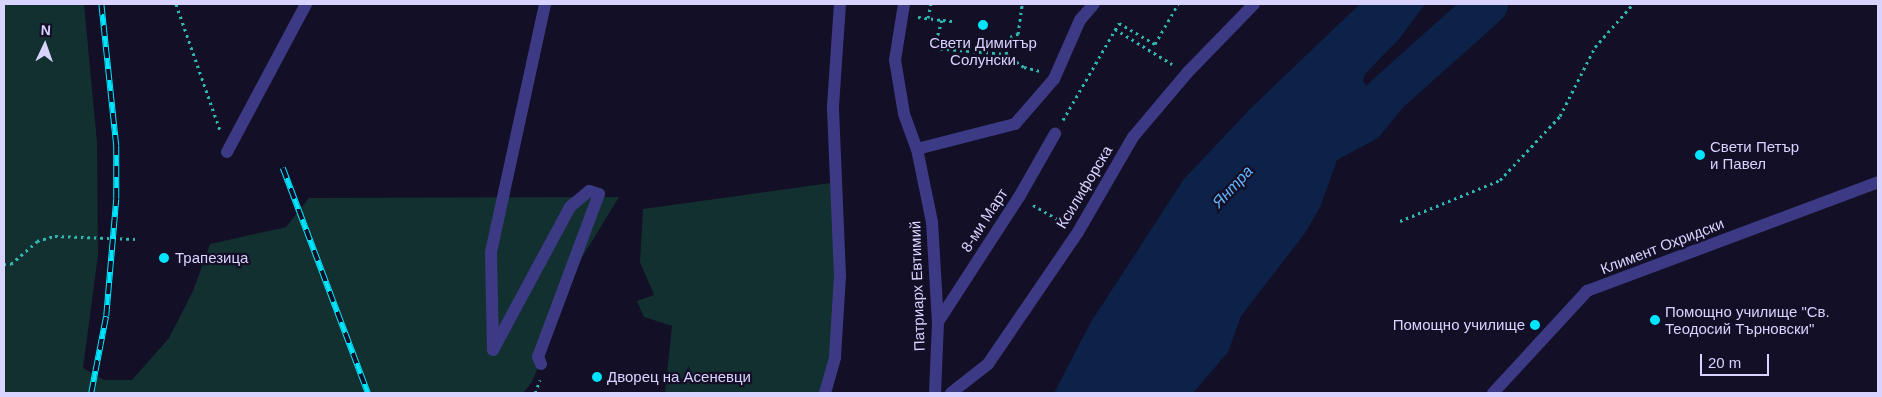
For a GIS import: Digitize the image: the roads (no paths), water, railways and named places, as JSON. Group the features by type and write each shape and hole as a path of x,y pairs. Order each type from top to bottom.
{"street":[{"path":"227,152 306,4"},
{"path":"541,364 538,357 585,224 599,194 590,191 570,207 493,350 491,252 545,4"},
{"path":"825,393 835,356 840,276 832,106 840,4"},
{"name":"Патриарх Евтимий","path":"904,4 895,60 904,114 917,149 932,222 938,322 935,393"},
{"path":"917,149 1015,124 1054,78 1080,20 1094,4"},
{"name":"Ксилифорска","path":"951,393 988,364 1078,232 1133,137 1187,73 1254,4"},
{"name":"8-ми Март","path":"938,322 1019,197 1055,134"},
{"name":"Климент Охридски","path":"1493,393 1587,292 1878,182"}],"water":[{"name":"Янтра","path":"1360,4 1425,4 1399,39 1365,74 1363,81 1367,87 1376,89 1389,81 1404,62 1422,52 1430,64 1411,89 1410,99 1378,138 1337,160 1320,207 1305,233 1241,316 1228,352 1193,393 1054,393 1091,322 1184,179 1251,108"}],"waterway":[{"path":"1384,96 1487,4"}],"railway":[{"path":"91,393 106,316 116,199 116,146 101,4"},
{"path":"283,168 368,393"}],"place":[{"name":"Свети Димитър Солунски","path":"983,25"},
{"name":"Свети Петър и Павел","path":"1700,155"},
{"name":"Трапезица","path":"164,258"},
{"name":"Помощно училище \"Св. Теодосий Търновски\"","path":"1655,320"},
{"name":"Помощно училище","path":"1535,325"},
{"name":"Дворец на Асеневци","path":"597,377"}]}
